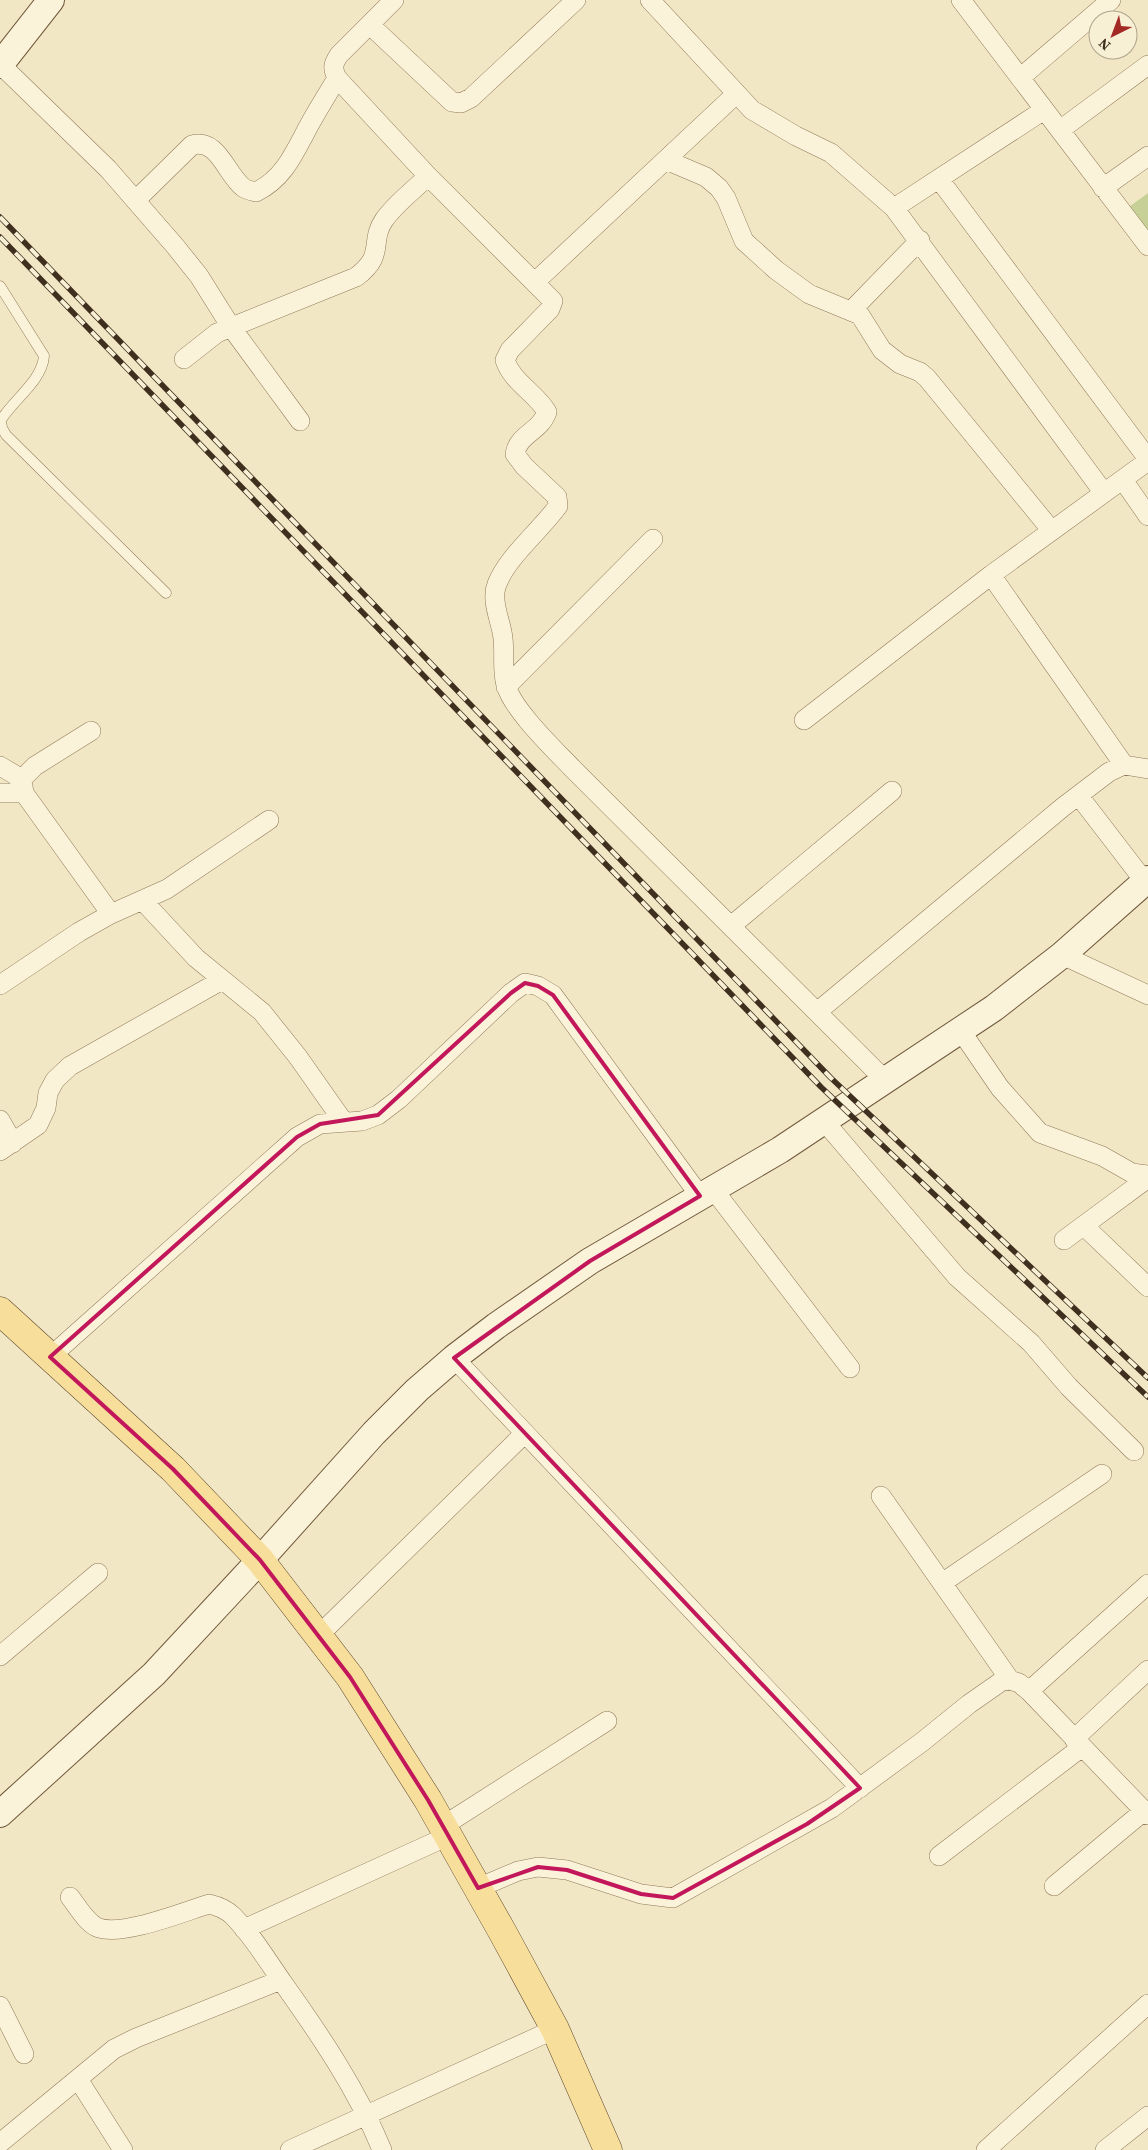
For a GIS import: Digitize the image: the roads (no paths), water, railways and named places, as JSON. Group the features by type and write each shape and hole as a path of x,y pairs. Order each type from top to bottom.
{"main road":[{"path":"0,1311 173,1469 260,1560 350,1677 445,1831 555,2029 608,2150"}],"street":[{"path":"51,0 0,64 108,169 136,200 199,276 231,327 300,421"},
{"path":"394,0 334,64 333,70 338,78 428,176 553,301 550,309 510,350 504,360 508,370 542,404 547,412 543,423 516,446 515,454 524,466 557,497 558,506 506,568 496,585 495,602 504,641 503,670 506,687 516,703 566,761 886,1081"},
{"path":"370,24 452,102 461,103 472,98 576,0"},
{"path":"650,0 752,110 774,124 831,153 894,208 920,240 1104,494"},
{"path":"1020,78 1111,0"},
{"path":"968,3 1020,78 1148,246"},
{"path":"1060,130 1148,66"},
{"path":"136,200 192,145 201,143 209,146 244,189 256,192 266,187 277,178 296,152 304,134 338,78"},
{"path":"535,282 736,94"},
{"path":"894,208 1044,110"},
{"path":"1103,188 1148,156"},
{"path":"666,160 706,176 719,188 726,198 744,241 776,270 809,294 852,310 860,315 882,350 890,358 920,372 927,378 1052,531"},
{"path":"184,359 216,333 362,273 374,259 383,222 428,176"},
{"path":"804,720 991,575 1148,460 939,179"},
{"path":"852,310 920,240"},
{"path":"1123,480 1148,516"},
{"path":"506,687 653,539"},
{"path":"991,575 1124,764"},
{"path":"0,793 23,786 35,766 91,731"},
{"path":"817,1012 1110,772 1124,764 1148,769"},
{"path":"0,766 23,786 111,914"},
{"path":"731,926 892,791"},
{"path":"0,1814 154,1674 374,1433 417,1390 454,1358 496,1326 590,1261 780,1150 994,1008 1062,956 1146,881 1079,796"},
{"path":"0,985 49,950 111,914 144,901 167,889 269,820"},
{"path":"144,901 196,958 268,1019 343,1121"},
{"path":"1062,956 1148,995"},
{"path":"0,1120 7,1147 38,1125 46,1108 48,1093 56,1080 70,1066 222,980"},
{"path":"50,1357 297,1137 320,1124 362,1121 378,1115 399,1099 511,993 525,984 538,986 553,995 706,1193 850,1368"},
{"path":"961,1030 1000,1088 1040,1133 1102,1156 1132,1174 1148,1176"},
{"path":"824,1121 957,1276 1032,1343 1069,1387 1134,1452"},
{"path":"1064,1240 1148,1176"},
{"path":"1084,1226 1148,1288"},
{"path":"454,1358 860,1788"},
{"path":"318,1636 525,1433"},
{"path":"942,1583 1102,1474"},
{"path":"881,1496 1010,1680"},
{"path":"0,1656 98,1573"},
{"path":"1029,1691 1148,1584"},
{"path":"939,1856 1078,1743 1148,1670"},
{"path":"478,1888 518,1871 538,1866 566,1870 641,1894 673,1898 807,1824 860,1788 969,1704 1002,1681 1010,1680 1019,1683 1029,1691 1146,1813 1054,1886"},
{"path":"244,1930 445,1831 607,1720"},
{"path":"70,1897 84,1915 98,1928 112,1930 130,1928 209,1904 222,1907 232,1915 281,1980 367,2114 382,2150"},
{"path":"0,2143 114,2049 136,2038 281,1980"},
{"path":"986,2150 1148,2004"},
{"path":"0,2006 24,2054"},
{"path":"290,2150 555,2029"},
{"path":"78,2079 123,2150"},
{"path":"1105,2150 1148,2116"}],"lane":[{"path":"0,286 44,356 43,365 36,377 1,420 2,428 6,435 166,593"}],"railway":[{"path":"0,217 831,1078 1148,1378"},
{"path":"0,237 821,1087 1148,1397"}]}
